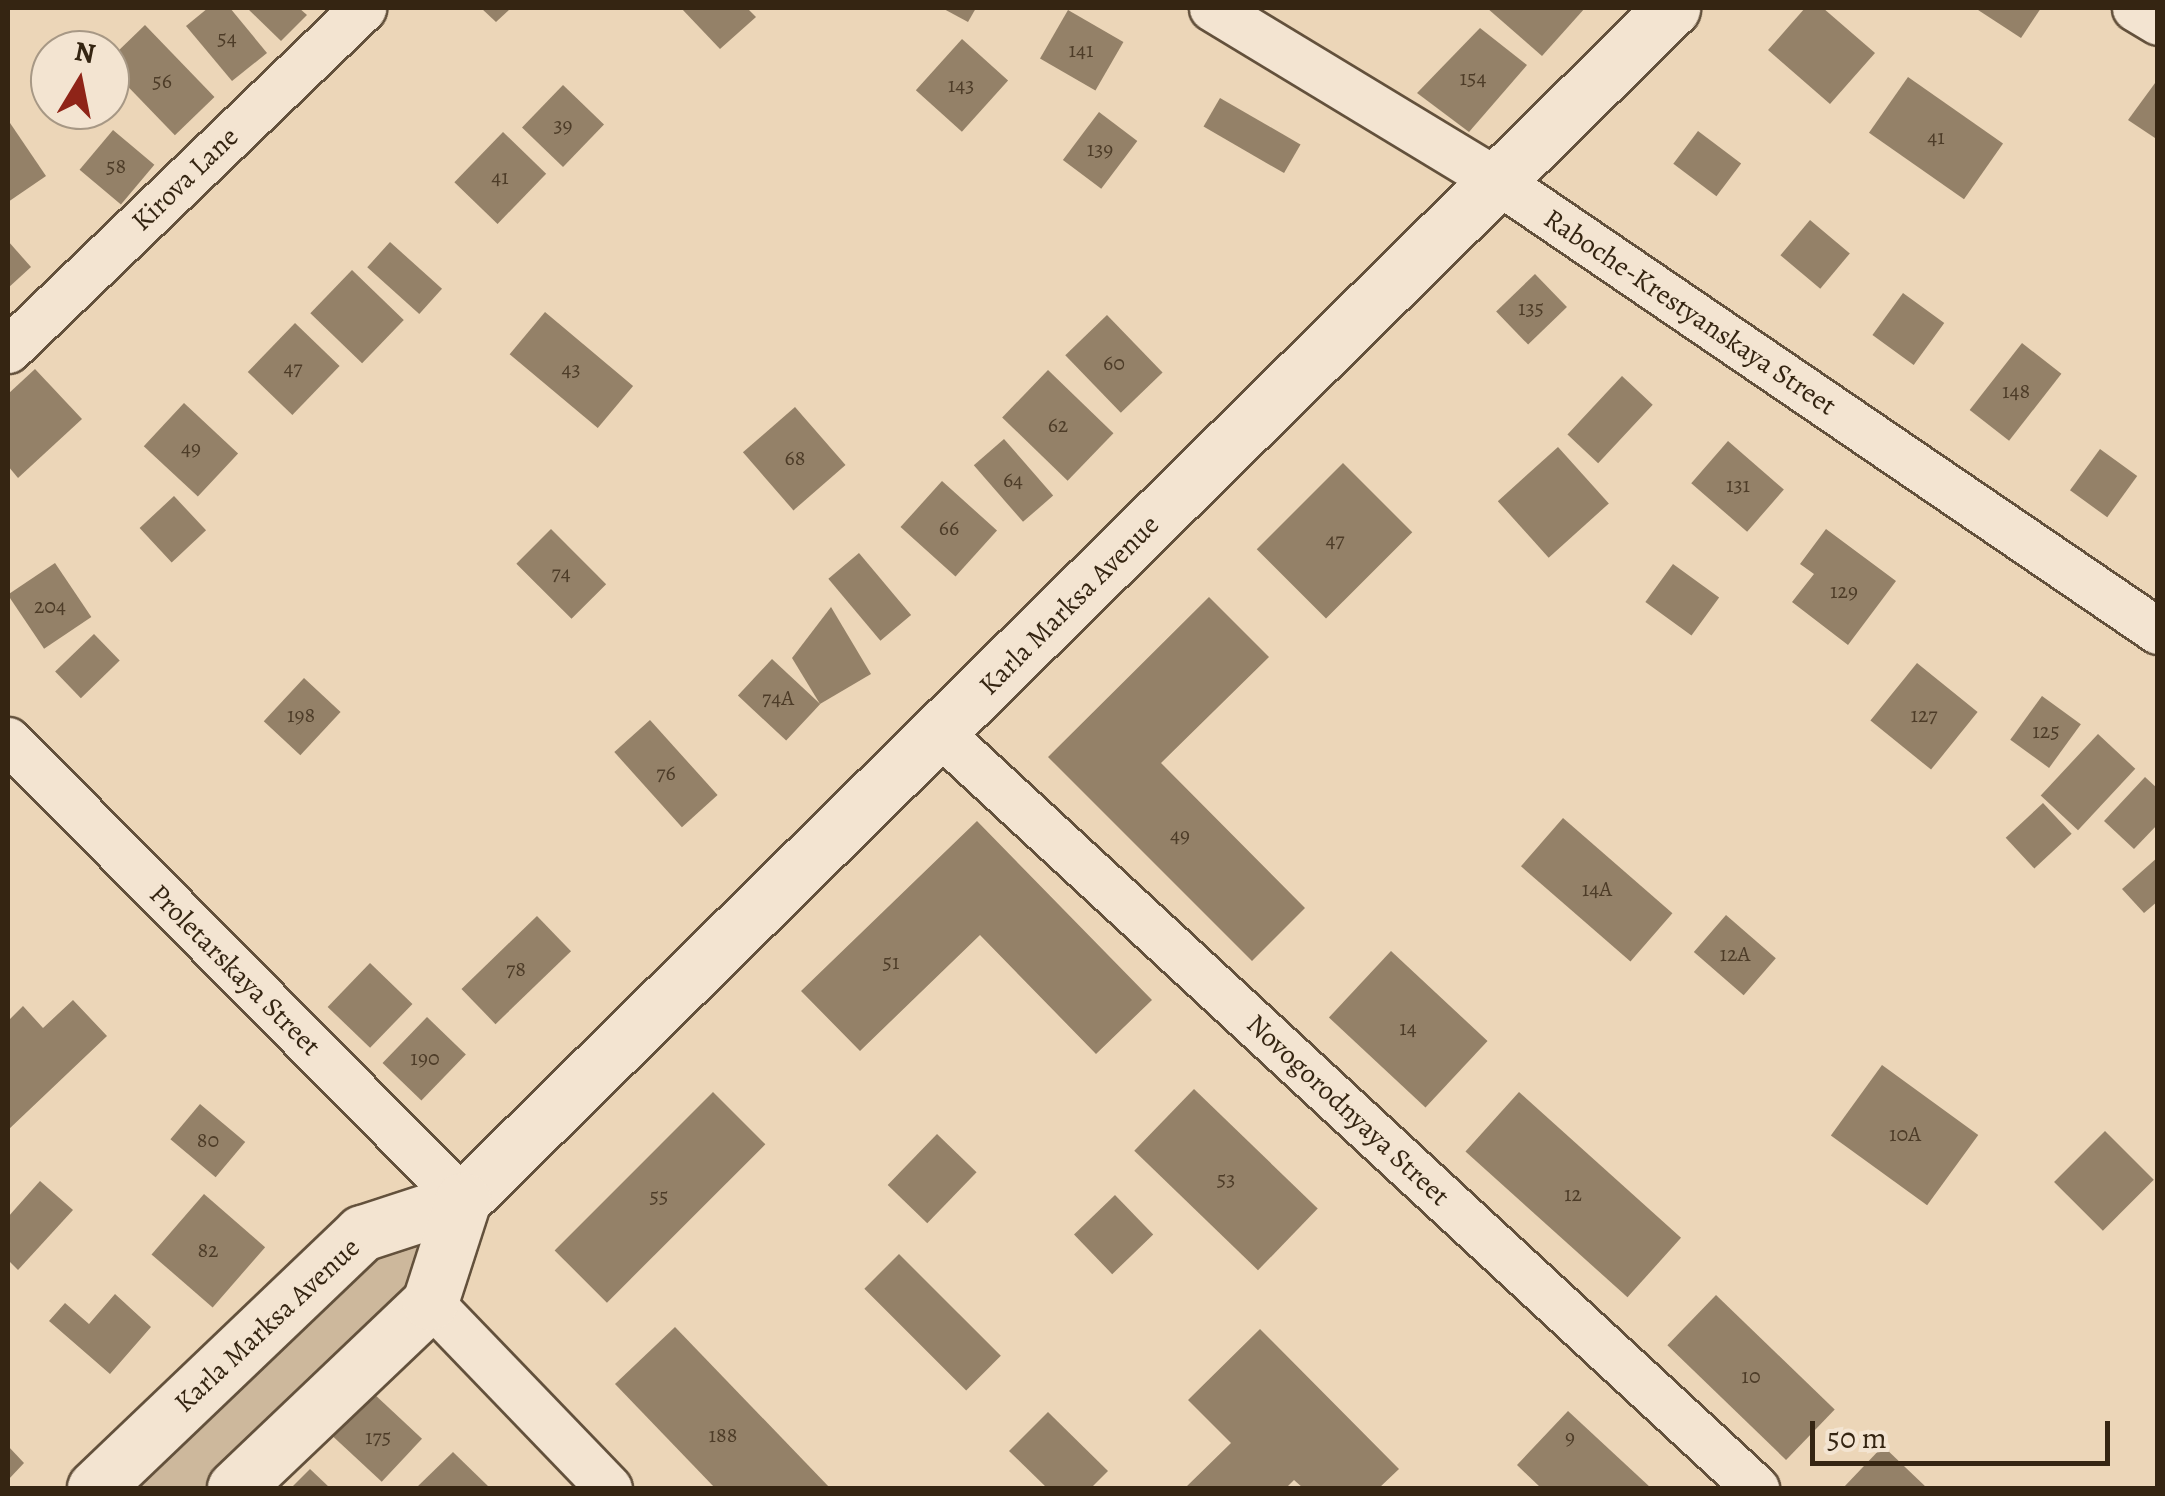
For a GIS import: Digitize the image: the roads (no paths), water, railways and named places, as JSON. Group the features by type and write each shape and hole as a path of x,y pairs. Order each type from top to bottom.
{"main road":[{"name":"Karla Marksa Avenue","path":"95,1488 362,1233 464,1200 1672,8"},
{"name":"Karla Marksa Avenue","path":"235,1488 430,1302 464,1200"}],"street":[{"name":"Kirova Lane","path":"8,350 363,8"},
{"name":"Raboche-Krestyanskaya Street","path":"1212,8 1498,181 2158,631"},
{"path":"2135,8 2158,22"},
{"name":"Novogorodnyaya Street","path":"940,732 1756,1488"},
{"name":"Proletarskaya Street","path":"8,740 464,1200"},
{"path":"430,1302 609,1488"}]}
